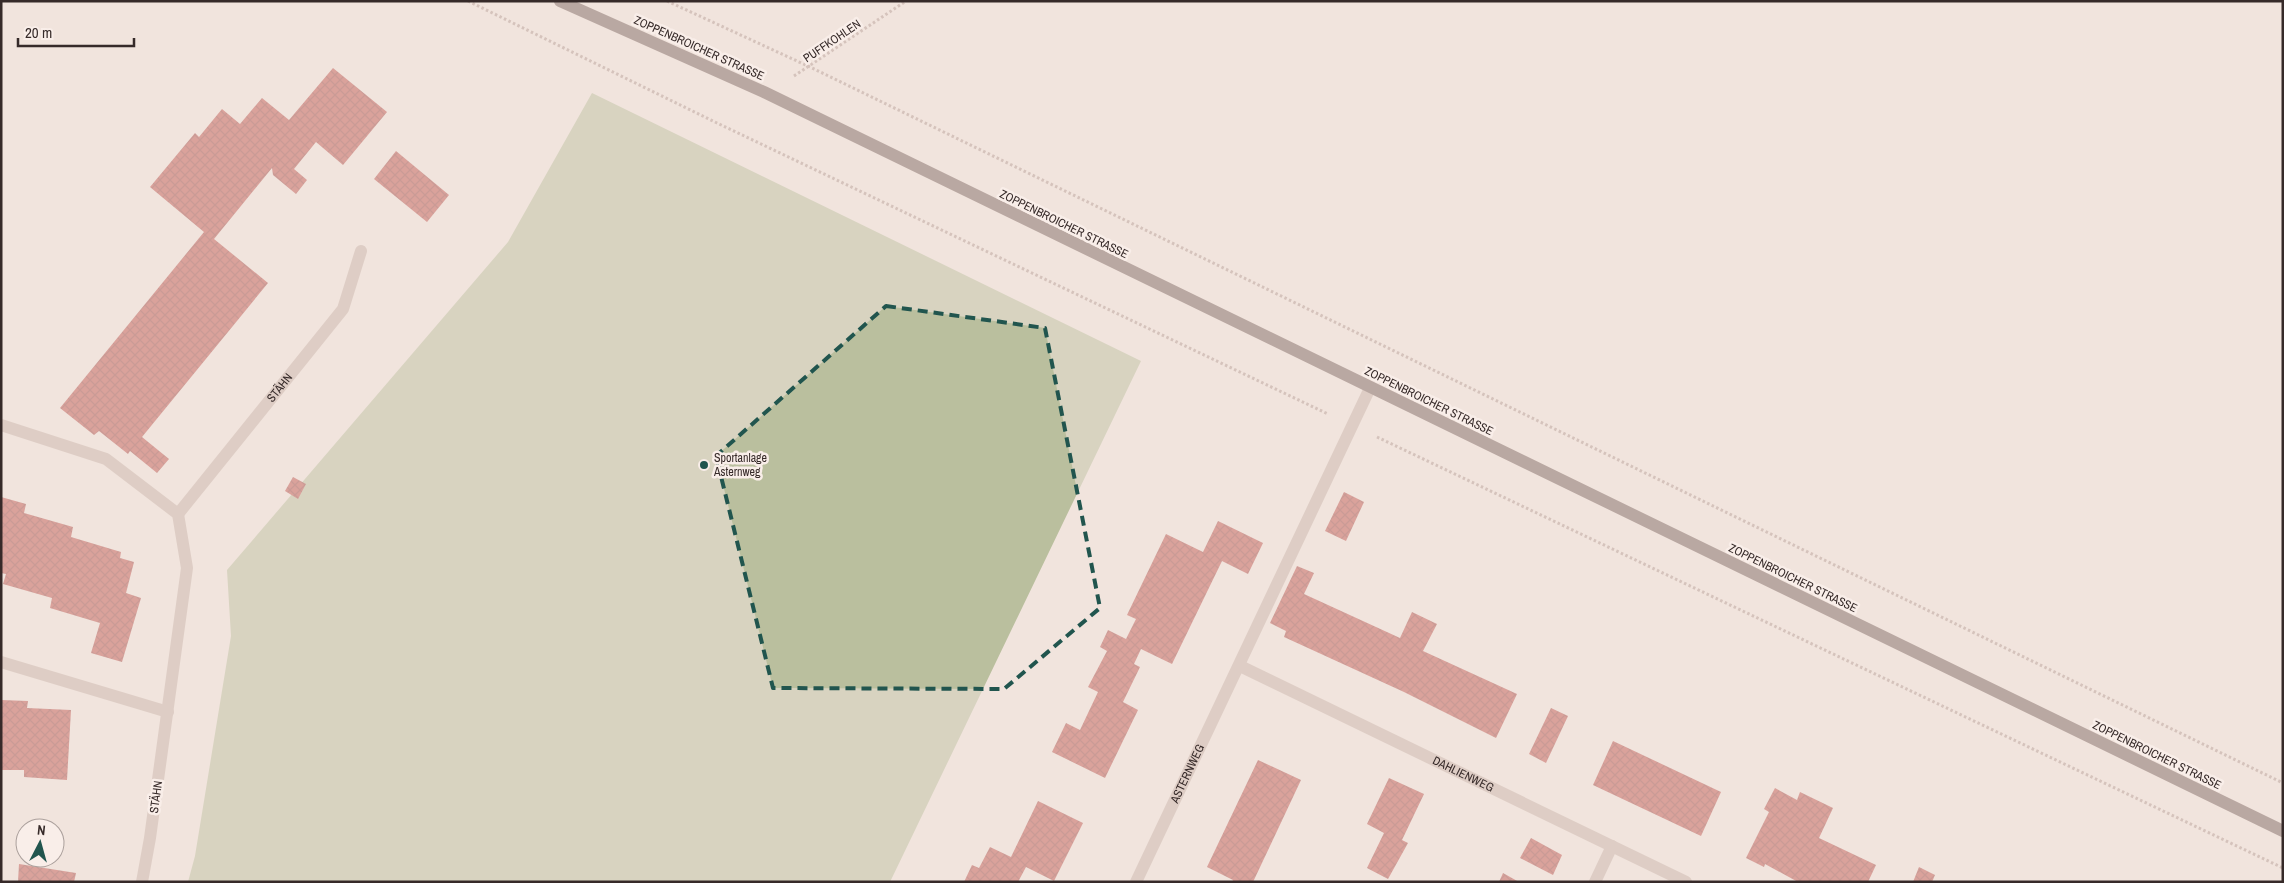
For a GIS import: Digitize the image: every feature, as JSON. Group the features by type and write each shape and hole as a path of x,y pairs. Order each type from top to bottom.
{"main road":[{"name":"ZOPPENBROICHER STRASSE","path":"560,1 764,92 2283,831"}],"street":[{"name":"STÄHN","path":"142,882 168,712 187,568 178,514 343,309 361,251"},
{"name":"ASTERNWEG","path":"1136,882 1240,666 1370,388"},
{"path":"1,425 106,459 178,514"},
{"path":"1,662 168,712"},
{"name":"DAHLIENWEG","path":"1240,666 1686,882"},
{"path":"1595,882 1612,846"}],"path":[{"path":"667,1 810,67 2283,783"},
{"name":"PUFFKOHLEN","path":"764,92 810,67 906,1"}],"highlighted area":[{"path":"886,306 1045,328 1100,608 1004,689 773,688 716,456"}],"green space":[{"name":"Sportanlage Asternweg","path":"592,93 1141,361 890,882 188,882 195,856 231,636 227,570 508,242"}],"building":[{"path":"333,68 387,112 343,165 316,142 294,169 307,180 296,194 273,175 272,168 214,239 268,283 142,437 169,459 157,473 130,451 128,454 99,431 94,435 60,408 204,232 150,187 195,133 199,137 222,109 240,124 262,98 289,120"},
{"path":"396,151 449,195 427,222 374,179"},
{"path":"293,477 306,484 298,499 285,491"},
{"path":"1344,492 1364,502 1346,541 1325,531"},
{"path":"1,497 26,504 24,513 73,527 71,537 121,552 120,558 134,562 126,593 141,598 122,662 91,653 100,623 50,608 52,598 3,584 6,574 1,573"},
{"path":"1218,521 1263,543 1248,574 1222,561 1172,664 1141,649 1134,664 1140,667 1123,702 1138,710 1105,778 1052,752 1066,723 1080,730 1098,692 1088,687 1107,651 1100,647 1108,630 1126,639 1136,619 1127,615 1166,534 1203,552"},
{"path":"1297,566 1314,573 1304,594 1400,638 1412,612 1437,624 1423,651 1517,694 1496,738 1404,692 1284,637 1286,631 1270,623"},
{"path":"1,700 28,701 27,708 71,710 67,780 24,777 24,770 1,770"},
{"path":"1551,708 1568,716 1546,763 1529,754"},
{"path":"1613,741 1721,792 1701,836 1593,785"},
{"path":"1258,760 1301,780 1253,882 1232,882 1233,880 1207,867"},
{"path":"1389,778 1424,794 1402,840 1408,843 1388,879 1367,868 1384,833 1367,824"},
{"path":"1775,788 1797,800 1800,792 1833,808 1819,838 1876,865 1868,882 1798,882 1765,864 1764,867 1746,858 1769,812 1764,809"},
{"path":"1038,801 1083,823 1054,881 1026,867 1018,882 964,882 972,865 979,868 990,847 1011,857"},
{"path":"1531,838 1562,855 1553,875 1520,858"},
{"path":"1919,867 1935,875 1932,882 1913,882"},
{"path":"19,868 44,868 76,873 74,882 18,882"},
{"path":"1503,873 1519,882 1499,882"}],"place":[{"name":"Sportanlage Asternweg","path":"704,465"}]}
